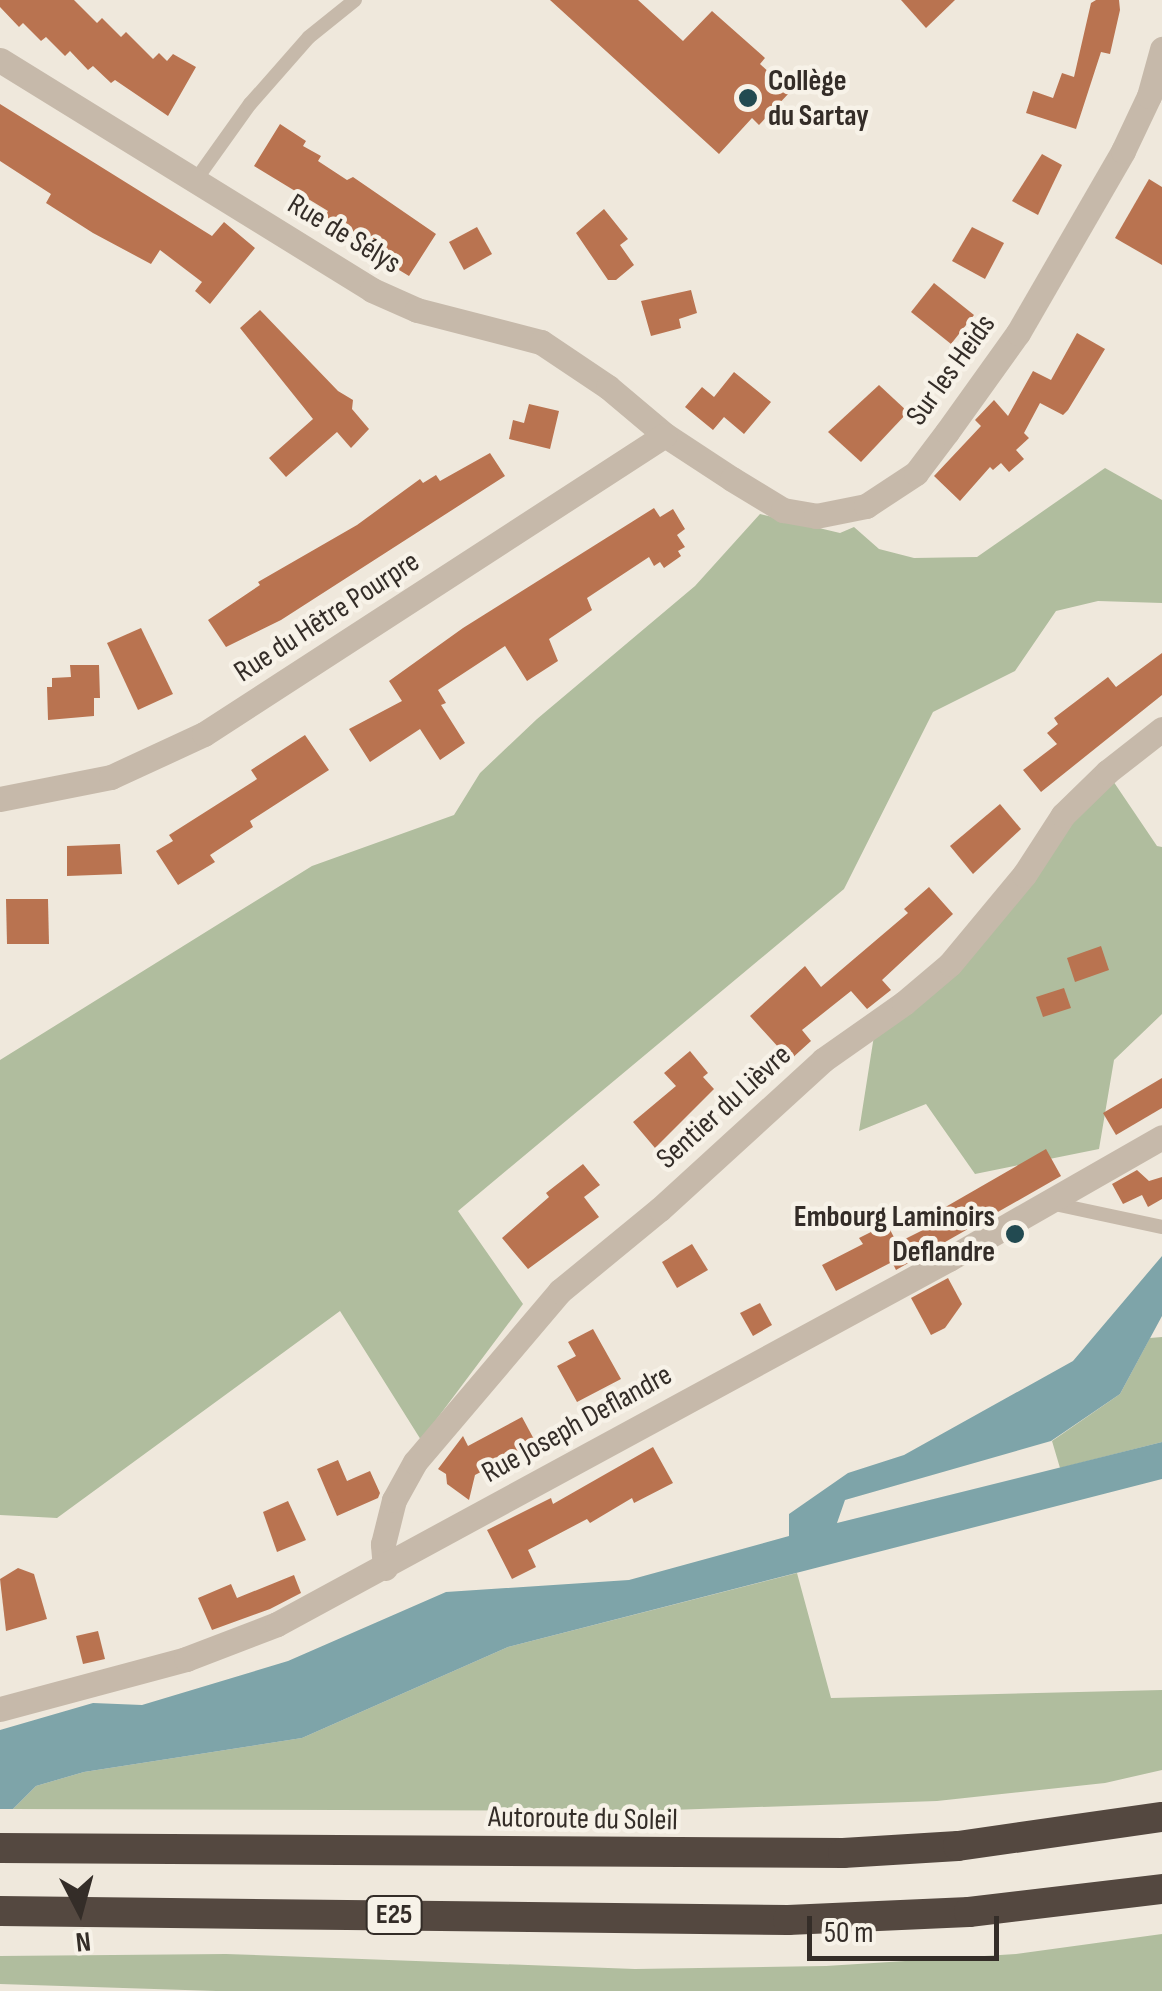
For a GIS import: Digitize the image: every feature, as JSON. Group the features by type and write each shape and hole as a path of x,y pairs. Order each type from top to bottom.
{"highway":[{"name":"Autoroute du Soleil","path":"0,1848 842,1854 1014,1839 1162,1817"},
{"name":"E25","path":"0,1912 788,1920 969,1912 1162,1888"}],"street":[{"name":"Sur les Heids","path":"665,435 783,510 816,516 866,506 916,473 1028,316 1123,151 1149,96 1162,50"},
{"name":"Rue de Sélys","path":"0,60 390,300 541,342 592,375 665,435"},
{"name":"Rue du Hêtre Pourpre","path":"0,799 111,777 204,734 665,435"},
{"name":"Sentier du Lièvre","path":"385,1568 382,1544 394,1500 415,1462 560,1290 660,1209 823,1060 904,1003 950,964 1024,875 1062,816 1107,772 1162,729"},
{"name":"Rue Joseph Deflandre","path":"0,1709 186,1659 277,1624 1162,1138"}],"lane":[{"path":"195,180 250,104 309,37 355,0"},
{"path":"1050,1202 1162,1227"}],"green space":[{"path":"1105,468 1162,500 1162,603 1098,601 1056,611 1015,671 933,712 844,889 458,1211 523,1304 421,1440 340,1311 57,1518 0,1515 0,1060 312,866 454,815 480,773 537,719 695,586 760,514 840,533 854,527 879,549 914,558 977,557"},
{"path":"1107,772 1157,846 1162,847 1162,1014 1114,1060 1099,1149 975,1174 926,1104 859,1131 876,1023 905,1003"},
{"path":"1162,1337 1162,1442 1060,1468 1052,1441 1120,1394 1150,1338"},
{"path":"797,1573 831,1698 1162,1690 1162,1770 1105,1783 937,1801 642,1811 13,1809 36,1786 84,1772 302,1738 508,1647"},
{"path":"1162,1934 1162,1991 216,1991 0,1984 0,1956 226,1954 635,1969 826,1966 1016,1954"}],"water":[{"path":"1162,1256 1162,1316 1120,1394 1051,1441 845,1500 837,1523 1162,1442 1162,1479 508,1647 302,1738 84,1772 36,1786 13,1809 0,1809 0,1730 93,1703 142,1705 288,1661 446,1592 629,1580 789,1536 789,1514 848,1473 904,1455 1073,1361"}],"building":[{"path":"0,0 74,0 97,23 102,18 121,37 126,32 153,59 159,53 167,61 173,54 196,67 168,116 115,80 111,83 93,66 88,70 70,51 65,56 46,37 41,41 23,23 19,27 0,7"},
{"path":"550,0 638,0 683,41 712,11 765,58 760,64 790,92 759,125 752,118 719,154"},
{"path":"901,0 955,0 926,28"},
{"path":"1119,0 1120,10 1110,54 1101,52 1076,129 1026,113 1033,91 1053,98 1062,73 1074,77 1091,3"},
{"path":"0,104 212,236 224,222 255,248 210,304 195,291 202,282 160,250 151,264 93,233 46,203 51,194 0,161"},
{"path":"280,124 306,141 303,146 321,156 318,161 347,180 353,177 436,234 409,276 321,223 328,211 254,166"},
{"path":"1042,154 1062,165 1038,215 1012,201"},
{"path":"1149,179 1162,187 1162,265 1115,238"},
{"path":"604,209 628,239 620,245 634,265 616,280 608,280 576,233"},
{"path":"477,227 492,254 464,270 449,242"},
{"path":"972,227 1004,243 985,279 952,261"},
{"path":"934,283 974,315 951,344 911,312"},
{"path":"691,290 697,313 679,319 681,328 651,336 641,301"},
{"path":"260,310 338,391 353,400 352,409 369,429 351,448 337,432 286,477 269,458 313,419 240,328"},
{"path":"1077,333 1105,349 1068,410 1063,415 1040,403 1024,433 1029,438 1016,450 1024,459 1009,472 1001,463 993,470 990,467 960,501 934,476 981,426 975,420 994,400 1008,416 1033,371 1051,380"},
{"path":"734,372 771,402 744,434 724,417 713,430 685,407 702,387 714,397"},
{"path":"879,385 908,412 861,462 828,432"},
{"path":"529,404 559,411 550,449 509,439 513,420 524,423"},
{"path":"490,453 505,476 281,620 226,647 208,620 260,585 258,582 357,525 420,479 423,483 436,475 440,481"},
{"path":"654,508 660,517 673,509 685,529 677,535 685,547 678,551 681,556 664,568 660,562 654,566 649,557 587,598 592,610 549,639 558,661 527,681 505,646 438,690 446,703 441,705 465,743 440,760 420,729 370,762 349,729 402,701 389,681 463,628"},
{"path":"141,628 173,694 138,710 107,643"},
{"path":"1162,653 1162,695 1041,792 1023,770 1057,744 1047,733 1058,724 1054,718 1108,677 1116,687"},
{"path":"70,665 99,665 100,698 94,698 94,716 48,720 47,687 52,687 52,678 71,677"},
{"path":"305,735 329,770 250,821 253,827 210,855 215,862 178,885 156,851 173,841 169,835 257,779 251,770"},
{"path":"1000,804 1021,829 973,874 950,846"},
{"path":"120,844 122,874 67,876 67,846"},
{"path":"929,887 953,914 882,980 891,990 867,1009 851,991 802,1030 811,1041 790,1060 750,1016 805,966 821,987 908,913 904,909"},
{"path":"6,899 48,899 49,944 7,944"},
{"path":"1101,946 1109,970 1075,982 1067,958"},
{"path":"1064,988 1071,1008 1043,1017 1036,997"},
{"path":"690,1051 708,1073 703,1077 714,1089 655,1148 633,1122 676,1086 664,1073"},
{"path":"1162,1078 1162,1108 1116,1135 1103,1113"},
{"path":"1046,1149 1061,1176 896,1270 892,1262 836,1291 822,1265 863,1244 859,1238 887,1224 897,1243 947,1218 942,1209"},
{"path":"583,1164 600,1185 584,1197 599,1217 528,1269 502,1238 549,1197 546,1193"},
{"path":"1137,1170 1149,1181 1162,1177 1162,1199 1148,1207 1142,1195 1123,1204 1112,1184"},
{"path":"692,1244 708,1270 677,1288 662,1262"},
{"path":"948,1278 962,1304 945,1328 931,1335 911,1298"},
{"path":"760,1303 772,1325 753,1336 740,1313"},
{"path":"593,1329 621,1379 577,1402 557,1366 576,1356 568,1342"},
{"path":"522,1417 536,1443 475,1475 469,1500 447,1484 446,1474 438,1469 463,1436 468,1446"},
{"path":"653,1447 673,1483 634,1503 632,1498 590,1523 587,1519 528,1550 536,1567 512,1579 487,1530 551,1498 553,1504"},
{"path":"338,1460 347,1481 370,1471 380,1493 378,1498 337,1516 317,1469"},
{"path":"288,1501 306,1540 277,1552 263,1512"},
{"path":"18,1568 34,1574 47,1619 6,1631 0,1579"},
{"path":"294,1575 301,1593 212,1630 198,1598 231,1584 237,1598"},
{"path":"98,1631 105,1659 83,1664 76,1636"}],"place":[{"name":"Collège du Sartay","path":"748,98"},
{"name":"Embourg Laminoirs Deflandre","path":"1015,1234"}]}
